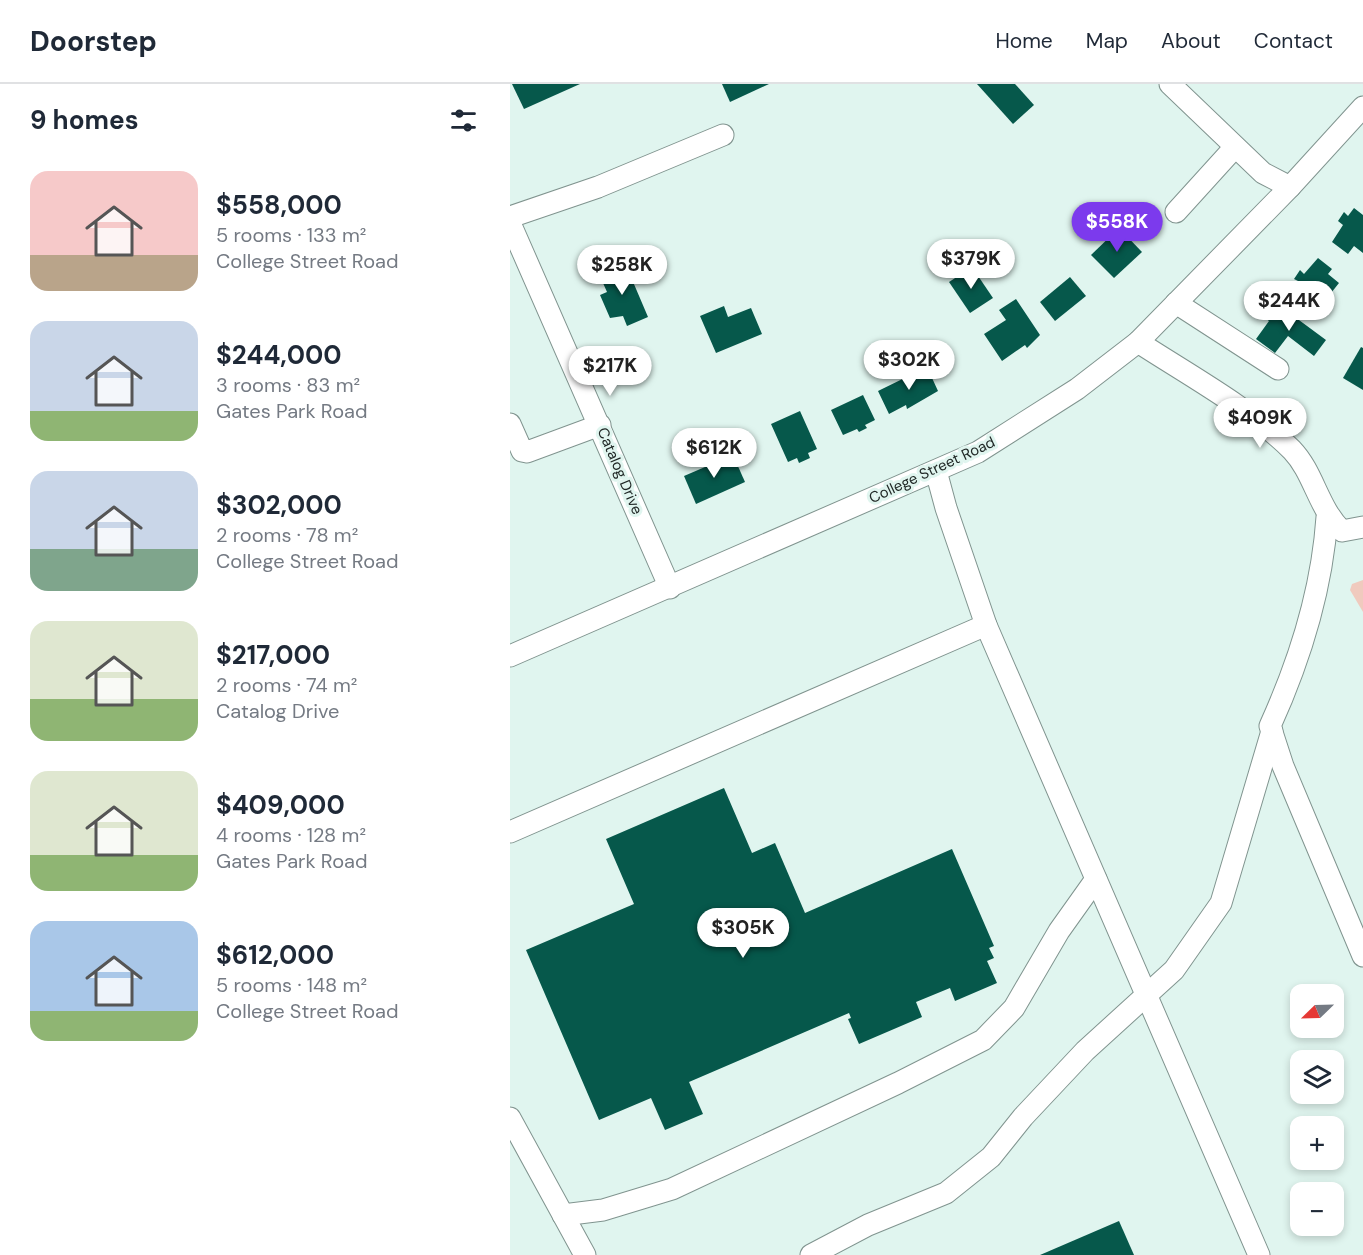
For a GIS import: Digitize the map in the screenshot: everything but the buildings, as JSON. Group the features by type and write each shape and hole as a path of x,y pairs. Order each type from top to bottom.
{"street":[{"path":"1170,84 1263,173 1290,187"},
{"name":"College Street Road","path":"510,656 978,452 1077,389 1138,342 1290,187 1363,106"},
{"path":"510,217 598,187 723,135"},
{"path":"1176,212 1235,147"},
{"name":"Catalog Drive","path":"510,223 670,588"},
{"path":"1176,303 1278,369"},
{"path":"1138,342 1240,409 1293,451 1318,494 1327,517 1325,555 1298,658 1270,726 1282,766 1363,956"},
{"path":"510,424 522,451 527,452 600,425"},
{"path":"936,471 946,508 986,626 1259,1255"},
{"path":"1327,517 1342,531 1363,526"},
{"path":"510,832 986,626"},
{"path":"811,1255 868,1225 946,1193 991,1157 1023,1117 1084,1051 1174,970 1221,903 1272,731"},
{"path":"563,1215 603,1210 672,1189 898,1083 982,1040 1014,1008 1059,931 1096,879"},
{"path":"510,1118 585,1255"}],"shaded area":[{"path":"1363,580 1363,612 1350,590 1352,584"}]}
